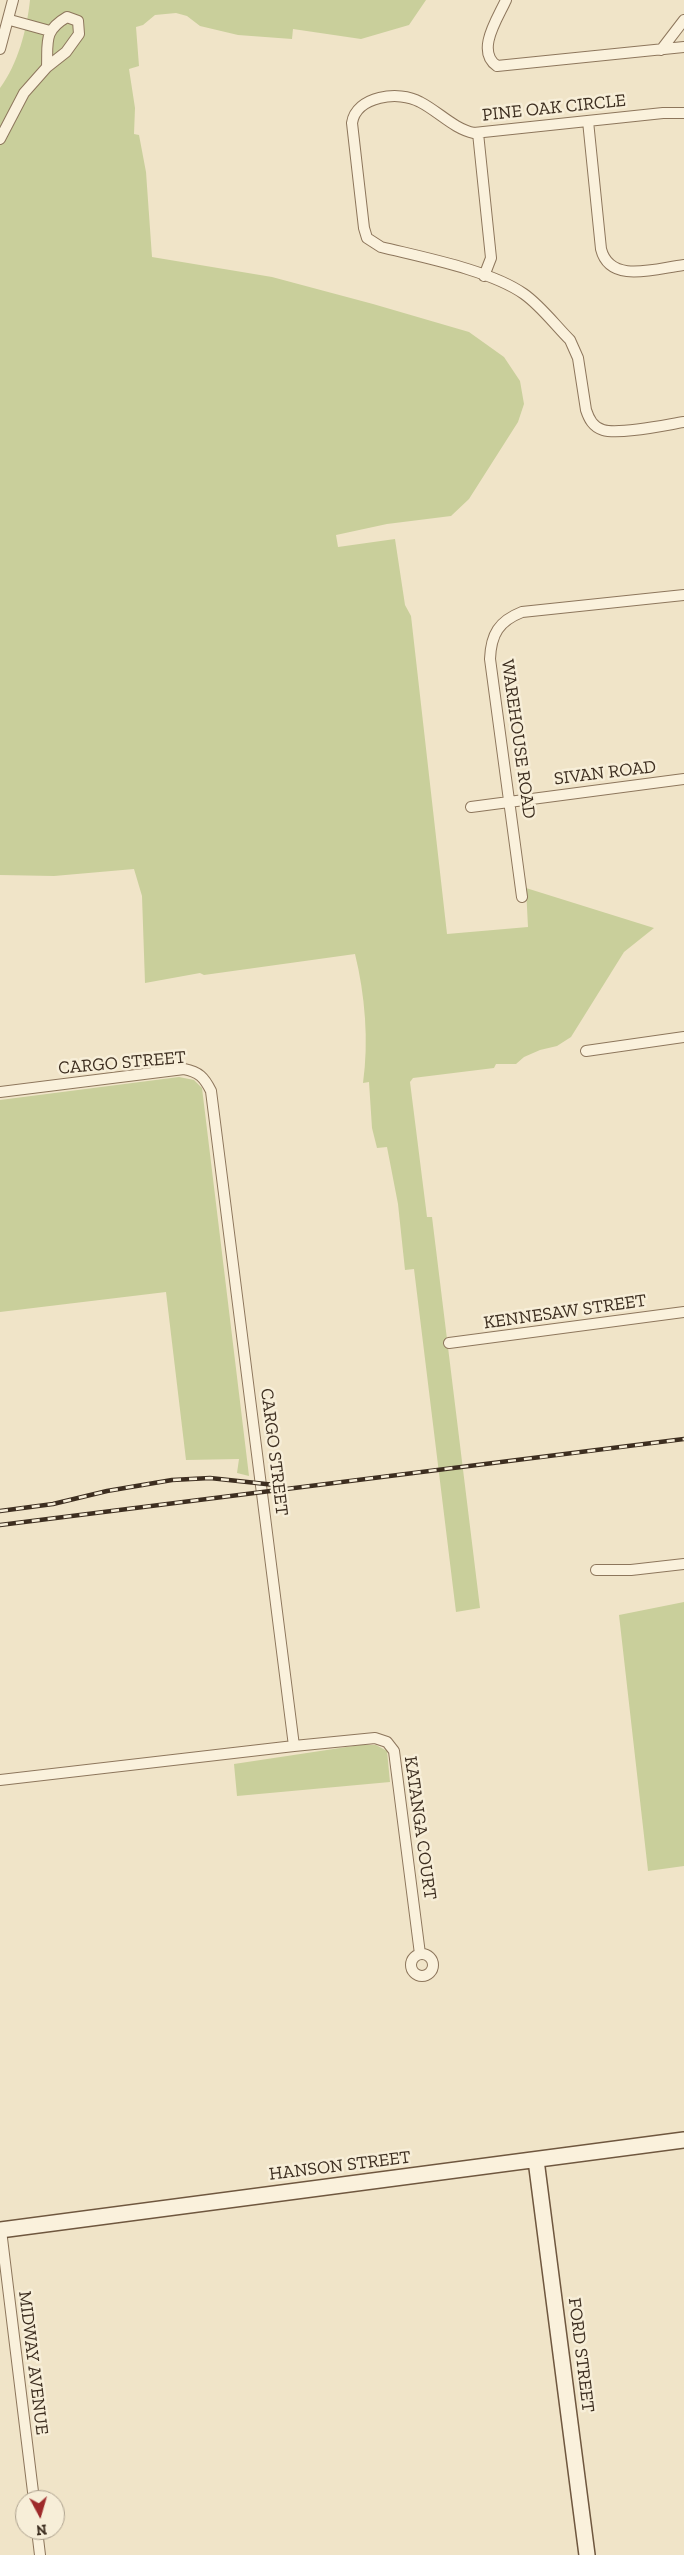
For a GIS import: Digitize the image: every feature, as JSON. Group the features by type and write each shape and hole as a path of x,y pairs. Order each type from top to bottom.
{"street":[{"path":"0,49 10,20 13,0"},
{"path":"506,0 487,49 491,62 497,66 684,47"},
{"path":"0,139 24,93 47,67 66,52 79,34 78,21 67,17 53,26 50,31 47,67"},
{"path":"10,20 50,31"},
{"path":"661,50 684,20"},
{"name":"PINE OAK CIRCLE","path":"684,113 663,113 478,133 460,128 420,102 406,97 367,102 356,111 352,123 364,228 367,238 381,248 438,261 504,283 524,294 570,340 578,358 588,418 597,428 615,432 684,422"},
{"path":"588,121 601,249 604,260 611,267 622,272 684,265"},
{"path":"478,133 491,258 484,276"},
{"name":"WAREHOUSE ROAD","path":"522,897 490,659 493,635 509,617 522,612 684,595"},
{"name":"SIVAN ROAD","path":"471,807 684,779"},
{"path":"586,1051 684,1037"},
{"name":"CARGO STREET","path":"0,1092 184,1069 195,1071 204,1077 211,1090 294,1746"},
{"name":"KENNESAW STREET","path":"450,1344 684,1312"},
{"path":"596,1570 631,1570 684,1564"},
{"name":"KATANGA COURT","path":"294,1746 375,1738 387,1742 394,1751 420,1954"},
{"path":"0,1780 294,1746"},
{"name":"HANSON STREET","path":"1,2230 684,2140"},
{"name":"FORD STREET","path":"536,2160 587,2555"},
{"name":"MIDWAY AVENUE","path":"1,2230 33,2490"},
{"path":"38,2540 40,2555"}],"green space":[{"path":"30,0 426,0 409,25 361,39 293,29 292,39 238,35 200,26 187,16 176,13 155,15 143,25 136,27 139,66 129,69 135,108 134,134 139,135 146,172 152,257 272,277 469,332 504,357 520,381 524,404 518,422 469,499 451,516 387,524 336,535 338,547 395,539 405,605 411,616 447,934 528,927 526,888 654,928 624,952 571,1037 557,1046 540,1050 524,1057 516,1064 496,1064 494,1068 413,1078 410,1082 427,1217 432,1217 480,1608 456,1612 414,1269 405,1270 398,1204 387,1147 377,1148 372,1128 369,1082 363,1083 366,1051 365,1018 355,954 204,975 200,973 145,983 142,896 134,869 54,876 0,875 0,88 12,68 21,46"},
{"path":"179,1077 194,1080 202,1088 249,1476 237,1473 239,1459 186,1460 166,1292 0,1312 0,1100"},
{"path":"684,1602 684,1866 648,1871 619,1615"},
{"path":"360,1745 376,1745 387,1751 390,1782 237,1796 234,1764"}],"railway":[{"path":"0,1525 684,1439"},
{"path":"0,1511 53,1504 107,1491 172,1480 210,1478 275,1485"}]}
